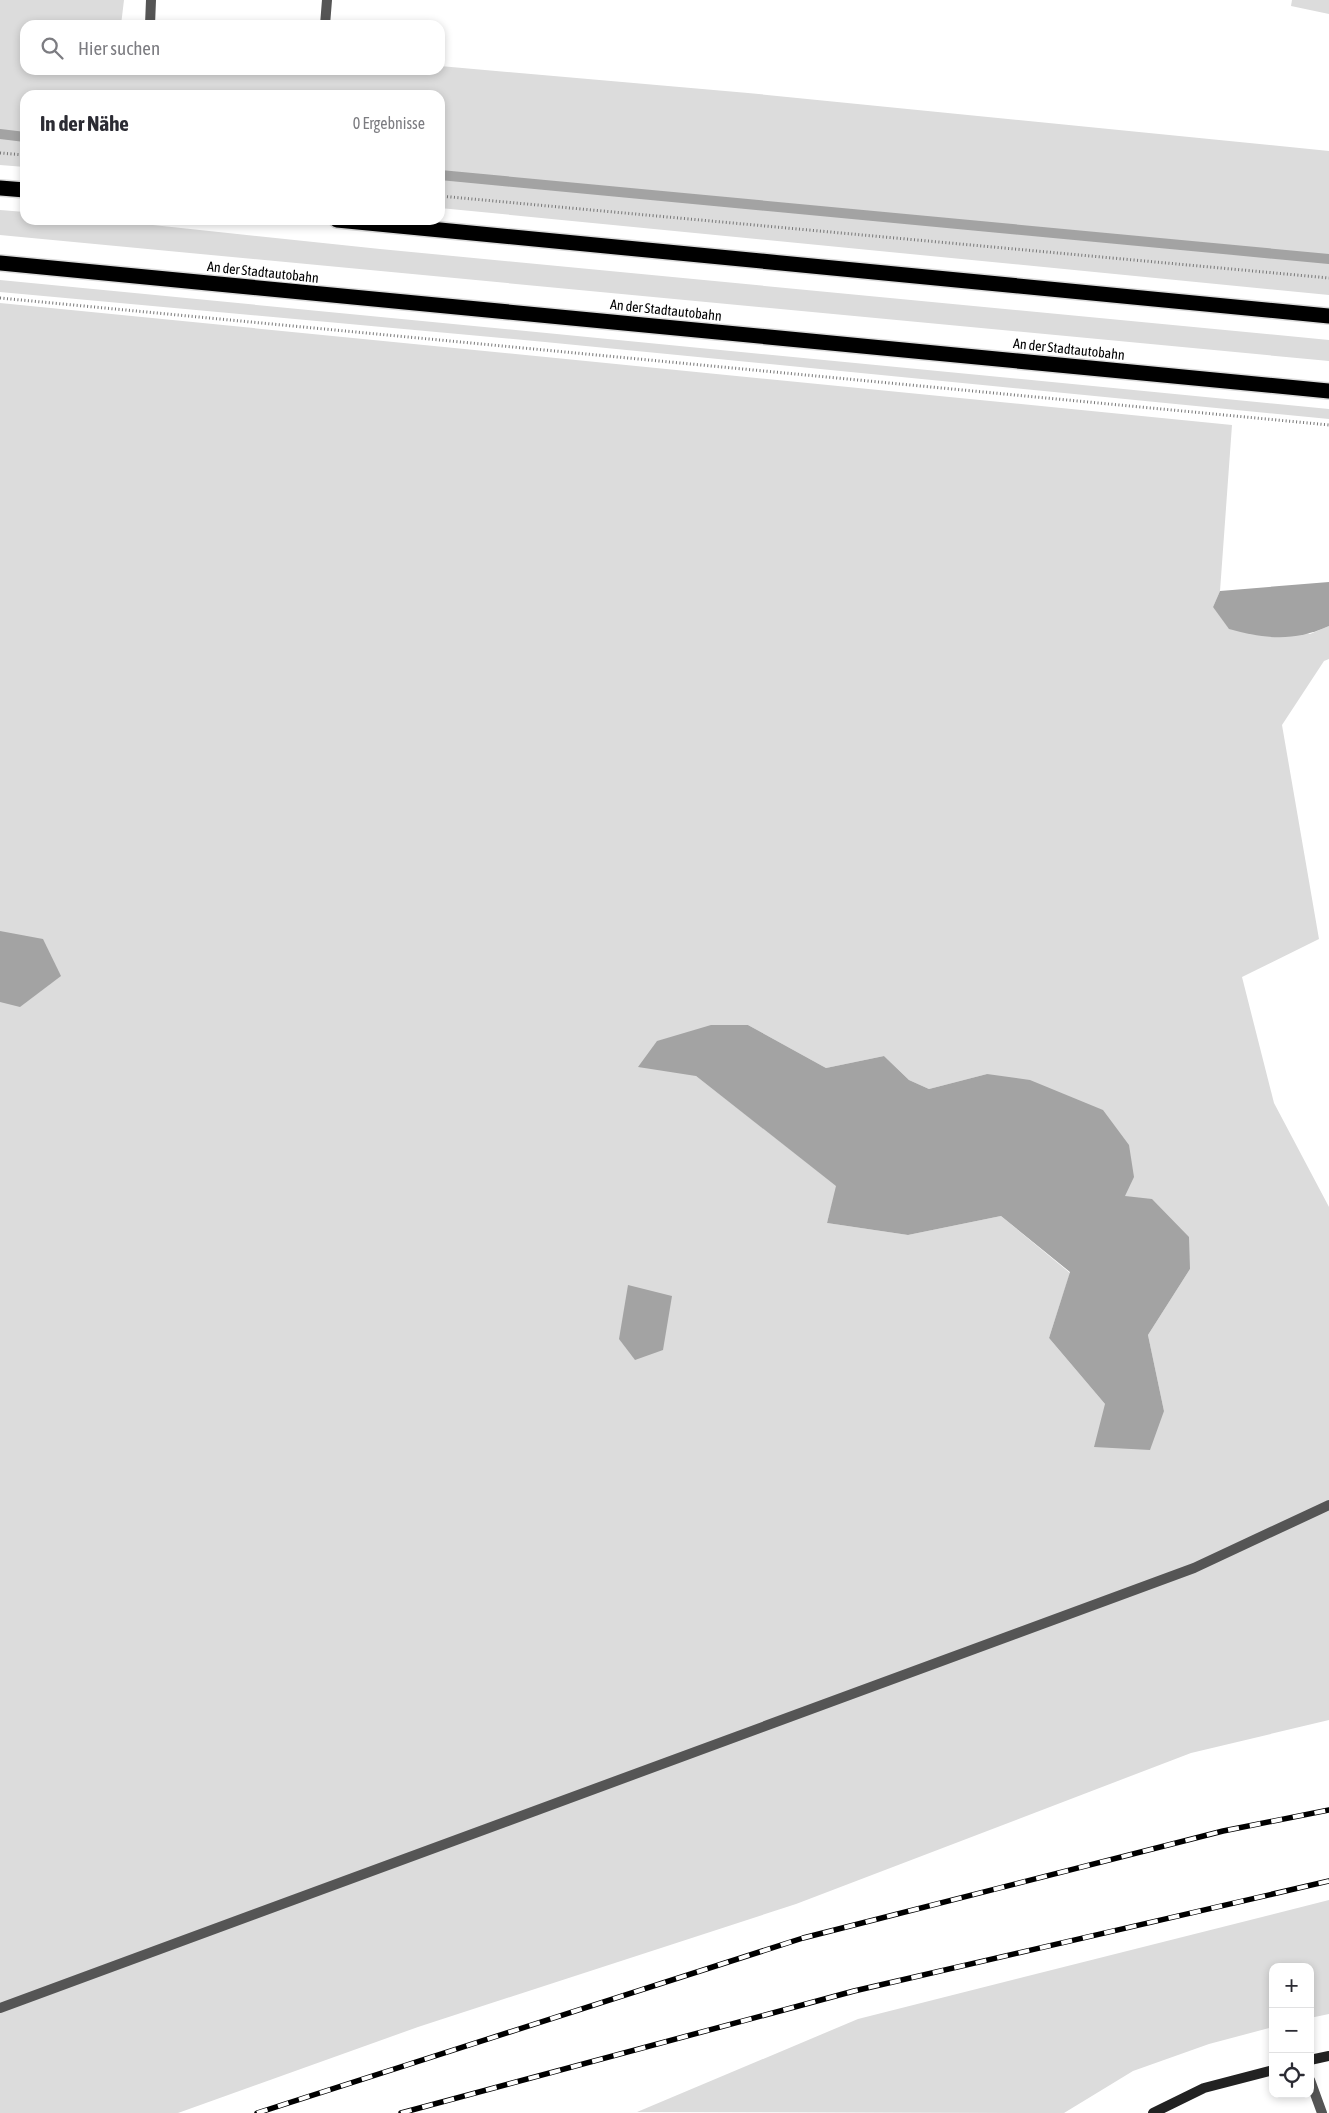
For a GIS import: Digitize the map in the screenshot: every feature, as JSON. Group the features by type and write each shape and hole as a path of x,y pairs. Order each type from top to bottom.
{"highway":[{"path":"0,188 20,190"},
{"path":"388,225 1329,316"},
{"name":"An der Stadtautobahn","path":"0,263 1329,391"}],"street":[{"path":"1314,2059 1329,2056"},
{"path":"1153,2113 1204,2088 1269,2071"}],"lane":[{"path":"150,20 151,0"},
{"path":"325,20 327,0"},
{"path":"0,2008 1194,1568 1329,1505"},
{"path":"1314,2091 1322,2113"}],"path":[{"path":"0,153 20,155"},
{"path":"445,196 1329,278"},
{"path":"0,298 1329,425"}],"shaded area":[{"path":"0,0 124,0 122,20 20,20 20,75 445,75 445,66 748,93 1329,151 1329,295 445,208 445,90 20,90 20,167 0,165"},
{"path":"1292,0 1329,0 1329,14 1291,6"},
{"path":"0,210 20,212 20,225 153,225 380,249 1329,340 1329,361 0,235"},
{"path":"0,280 1329,409 1329,419 545,342 0,292"},
{"path":"0,303 1232,425 1220,591 1213,607 1310,634 1329,626 1329,659 1324,661 1282,725 1319,939 1242,977 1274,1103 1329,1207 1329,1720 1191,1753 796,1904 418,2027 178,2113 0,2113","holes":["748,1025 826,1068 884,1056 909,1080 929,1089 987,1074 1125,1196 1190,1269 1148,1335 1164,1411 1105,1404 1049,1338 1070,1273 1001,1216 908,1235 827,1223 837,1186 696,1076"]},
{"path":"1329,582 1329,626 1303,635 1267,637 1229,629 1213,607 1220,591"},
{"path":"0,931 43,939 61,976 20,1007 0,1002"},
{"path":"711,1025 748,1025 826,1068 884,1056 909,1080 929,1089 987,1074 1030,1080 1103,1110 1129,1145 1134,1177 1125,1196 1152,1199 1189,1237 1190,1269 1148,1335 1164,1411 1150,1450 1094,1447 1105,1404 1049,1338 1070,1272 1001,1216 908,1235 827,1223 836,1186 696,1076 638,1067 657,1041"},
{"path":"628,1285 672,1296 663,1350 635,1360 619,1339"},
{"path":"1329,1900 1329,2014 1314,2017 1314,1963 1269,1963 1269,2028 1209,2044 1133,2071 1064,2113 637,2112 858,2019"}],"waterway":[{"path":"0,134 20,136"},
{"path":"445,175 1329,259"}],"railway":[{"path":"257,2113 803,1938 1223,1831 1329,1810"},
{"path":"401,2113 854,1991 1329,1881"}]}
